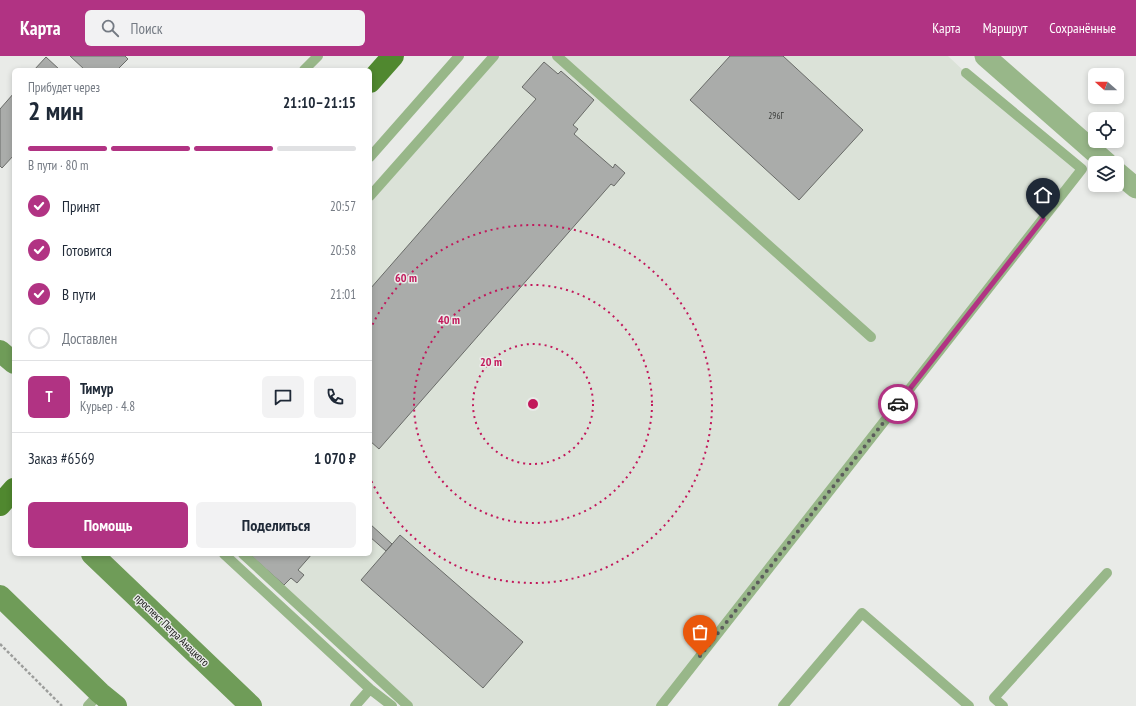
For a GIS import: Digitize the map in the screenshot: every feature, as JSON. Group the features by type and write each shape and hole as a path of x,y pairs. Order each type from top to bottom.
{"main road":[{"path":"372,80 393,56"},
{"path":"0,351 12,361"},
{"path":"0,505 12,491"},
{"name":"проспект Петра Анацкого","path":"94,556 251,706"},
{"path":"0,596 102,702"}],"street":[{"path":"985,56 1099,156"},
{"path":"1124,178 1136,188"}],"lane":[{"path":"306,68 318,56"},
{"path":"372,155 459,56"},
{"path":"372,194 494,56"},
{"path":"557,56 871,337"},
{"path":"661,706 1082,169 966,73"},
{"path":"226,556 370,689 392,706"},
{"path":"244,556 408,706"},
{"path":"1003,706 994,698 1107,573"},
{"path":"783,706 862,613 969,706"},
{"path":"355,706 370,689"}],"path":[{"path":"0,644 62,706"}],"shaded area":[{"path":"494,56 948,56 966,73 1082,169 661,706 408,706 245,556 372,556 372,194"}],"building":[{"path":"70,56 125,56 128,59 119,68 83,68"},
{"path":"730,56 783,56 863,130 799,200 690,100"},
{"path":"46,57 58,68 36,68"},
{"path":"544,62 558,74 561,71 594,100 573,125 578,129 574,134 613,168 615,164 625,173 614,186 611,184 379,449 372,443 372,287 536,99 522,87"},
{"path":"12,95 12,157 2,168 0,166 0,109"},
{"path":"372,526 392,544 386,551 372,539"},
{"path":"400,535 523,642 483,688 361,580"},
{"path":"251,556 310,556 298,570 304,575 297,583 291,578 284,585"}],"way so far":[{"path":"700,656 898,404"}],"route":[{"path":"898,404 1043,219"}]}
